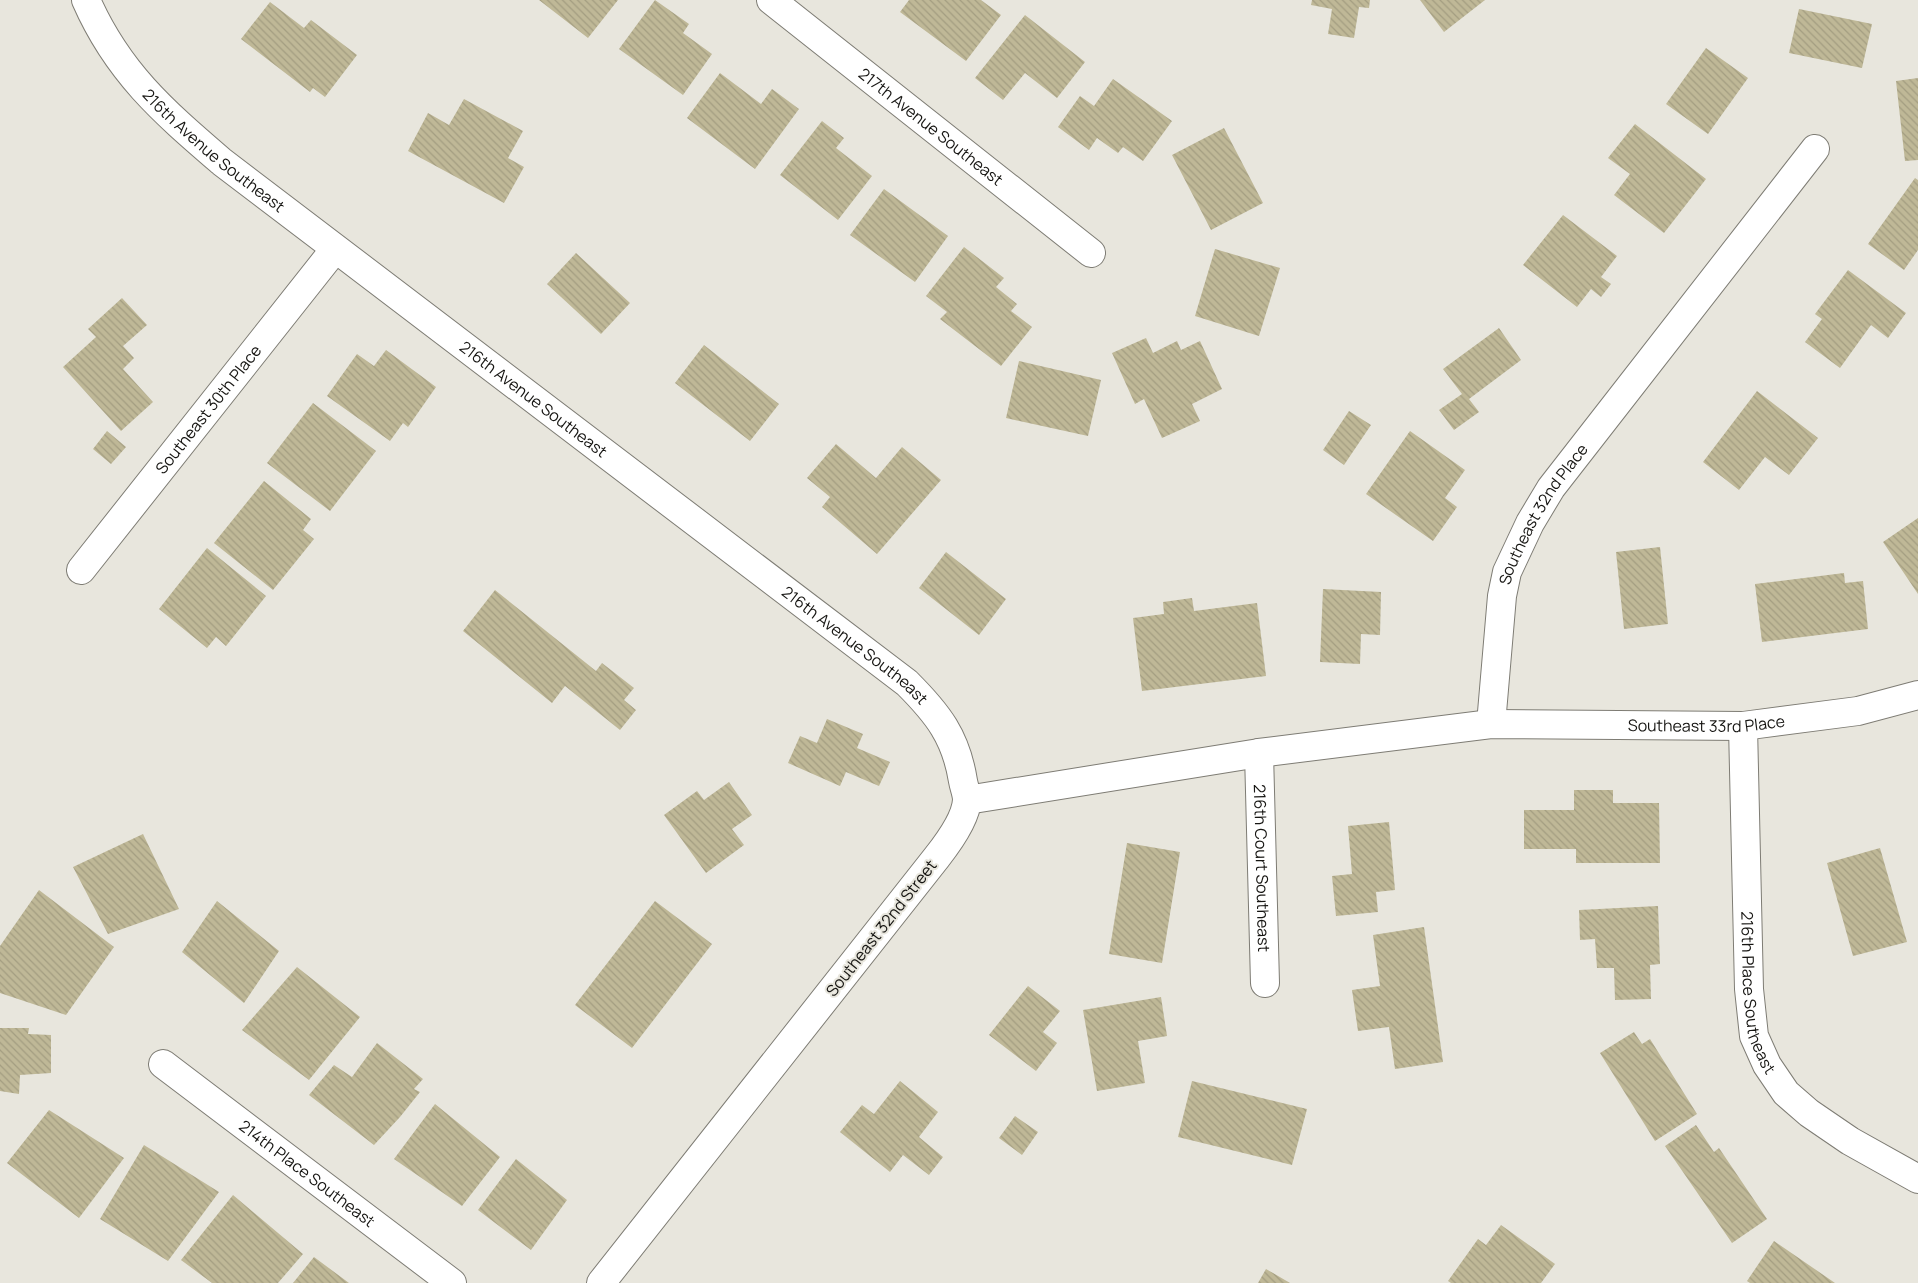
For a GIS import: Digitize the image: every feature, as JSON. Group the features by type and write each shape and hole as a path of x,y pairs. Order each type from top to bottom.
{"street":[{"name":"216th Avenue Southeast","path":"86,0 96,23 119,60 143,90 167,115 222,162 907,683 933,709 948,732 961,767 967,800"},
{"name":"217th Avenue Southeast","path":"771,0 1092,253"},
{"name":"Southeast 32nd Place","path":"1492,724 1502,596 1507,572 1530,523 1551,488 1815,150"},
{"name":"Southeast 30th Place","path":"80,570 335,249"},
{"name":"Southeast 33rd Place","path":"1492,724 1743,726 1858,711 1918,695"},
{"path":"967,800 1259,753 1492,724"},
{"name":"216th Place Southeast","path":"1743,726 1749,989 1754,1036 1767,1065 1786,1093 1850,1141 1918,1178"},
{"name":"216th Court Southeast","path":"1259,753 1265,983"},
{"name":"Southeast 32nd Street","path":"602,1283 937,858 956,831 967,800"},
{"name":"214th Place Southeast","path":"163,1064 452,1283"}],"building":[{"path":"539,0 618,0 588,38"},
{"path":"655,0 689,24 683,33 712,54 683,95 619,49"},
{"path":"909,0 981,0 1001,15 966,61 900,12"},
{"path":"1312,0 1370,0 1369,8 1359,7 1354,38 1328,34 1332,9 1311,5"},
{"path":"1420,0 1485,0 1444,32"},
{"path":"270,2 304,28 311,20 357,55 325,97 313,88 310,92 241,39"},
{"path":"1799,9 1872,24 1862,68 1789,53"},
{"path":"1025,15 1085,62 1057,98 1025,73 1003,100 975,78"},
{"path":"1706,48 1748,78 1708,134 1666,104"},
{"path":"720,73 761,104 772,89 799,109 755,169 687,118"},
{"path":"1918,78 1918,160 1905,161 1896,81"},
{"path":"1113,79 1172,121 1143,161 1123,147 1118,153 1097,138 1089,150 1058,127 1080,96 1094,106"},
{"path":"464,99 523,131 508,158 524,167 504,203 408,151 428,113 449,125"},
{"path":"822,121 844,138 836,148 872,176 838,220 780,175"},
{"path":"1635,124 1706,179 1664,233 1614,195 1630,174 1608,158"},
{"path":"1224,128 1263,203 1211,230 1172,155"},
{"path":"1915,178 1918,180 1918,250 1904,270 1868,244"},
{"path":"884,189 948,236 915,282 850,235"},
{"path":"1563,215 1617,256 1601,277 1611,284 1601,297 1591,289 1577,307 1523,265"},
{"path":"964,247 1004,278 996,287 1017,304 1011,311 1032,327 1001,366 940,319 947,312 926,296"},
{"path":"1215,249 1280,268 1259,336 1195,316"},
{"path":"576,253 630,303 601,334 547,284"},
{"path":"1848,270 1906,313 1888,338 1871,325 1840,368 1805,342 1822,319 1815,314"},
{"path":"122,298 147,325 123,346 134,358 123,369 153,402 121,431 63,367 96,337 88,329"},
{"path":"1499,328 1521,360 1469,399 1479,412 1454,430 1439,410 1462,394 1443,369"},
{"path":"1146,338 1153,353 1177,341 1181,350 1200,341 1222,389 1192,404 1200,421 1162,438 1144,399 1135,404 1112,353"},
{"path":"704,345 779,404 750,441 675,383"},
{"path":"386,350 436,387 408,427 403,423 390,441 327,396 357,354 374,366"},
{"path":"1019,361 1101,380 1088,436 1006,418"},
{"path":"1757,391 1818,438 1789,475 1765,457 1739,490 1703,462"},
{"path":"313,403 376,451 330,511 267,463"},
{"path":"1349,411 1371,425 1344,465 1323,450"},
{"path":"107,431 126,447 111,464 93,449"},
{"path":"1410,431 1465,470 1445,498 1457,507 1433,541 1366,494"},
{"path":"836,444 876,478 902,447 941,480 877,554 822,507 830,497 807,478"},
{"path":"264,481 311,519 303,530 314,539 273,590 214,543"},
{"path":"1918,518 1918,594 1883,542"},
{"path":"1660,547 1668,624 1624,629 1616,552"},
{"path":"207,548 266,596 226,646 216,637 207,648 159,609"},
{"path":"946,552 1006,599 979,635 919,588"},
{"path":"1844,573 1845,583 1863,581 1868,629 1762,642 1755,584"},
{"path":"1323,589 1381,592 1380,635 1361,634 1360,664 1320,662"},
{"path":"495,590 596,671 602,663 634,688 624,700 636,710 620,730 565,686 552,703 463,631"},
{"path":"1192,598 1194,611 1257,603 1266,676 1142,691 1133,618 1164,614 1163,602"},
{"path":"827,719 863,734 857,748 890,762 879,786 846,772 840,786 788,763 800,736 817,743"},
{"path":"729,782 752,815 732,829 744,845 706,873 664,815 697,791 704,800"},
{"path":"1574,790 1613,790 1613,803 1659,803 1660,863 1576,863 1576,849 1524,849 1524,810 1574,810"},
{"path":"1389,822 1395,890 1376,892 1378,912 1336,916 1332,876 1352,874 1348,826"},
{"path":"143,834 179,909 108,934 73,867"},
{"path":"1127,843 1180,852 1162,963 1109,954"},
{"path":"1880,848 1907,942 1853,956 1827,863"},
{"path":"39,890 114,947 66,1015 0,993 0,946"},
{"path":"217,901 279,951 244,1003 182,952"},
{"path":"655,901 712,944 632,1048 575,1005"},
{"path":"1658,906 1660,964 1650,965 1651,999 1615,1000 1614,968 1597,968 1595,939 1580,940 1579,910"},
{"path":"1424,927 1443,1062 1395,1069 1389,1027 1358,1031 1352,990 1380,986 1373,935"},
{"path":"297,967 360,1017 309,1080 242,1030"},
{"path":"1028,986 1060,1011 1043,1032 1057,1043 1036,1071 989,1035"},
{"path":"1161,997 1167,1036 1138,1041 1145,1083 1097,1091 1083,1010"},
{"path":"0,1028 29,1028 28,1034 51,1035 51,1073 20,1075 19,1094 0,1091"},
{"path":"1634,1032 1642,1044 1650,1039 1697,1114 1655,1141 1600,1053"},
{"path":"377,1043 423,1079 414,1089 420,1092 374,1145 309,1095 334,1065 352,1077"},
{"path":"900,1081 938,1112 919,1137 943,1157 929,1175 903,1155 890,1172 840,1132 862,1105 874,1114"},
{"path":"1192,1081 1307,1109 1292,1165 1178,1137"},
{"path":"435,1104 500,1157 462,1206 394,1159"},
{"path":"49,1110 124,1158 79,1218 7,1163"},
{"path":"1015,1116 1038,1132 1022,1155 999,1138"},
{"path":"1696,1125 1714,1152 1719,1148 1767,1219 1732,1243 1665,1146"},
{"path":"144,1145 219,1192 168,1261 100,1219"},
{"path":"516,1159 567,1200 531,1250 478,1210"},
{"path":"233,1195 303,1254 278,1283 212,1283 181,1260"},
{"path":"1501,1225 1555,1264 1541,1283 1451,1283 1448,1281 1478,1239 1486,1245"},
{"path":"1774,1241 1835,1283 1750,1283 1747,1281"},
{"path":"314,1257 349,1283 293,1283"},
{"path":"1266,1269 1290,1283 1258,1283"}]}
